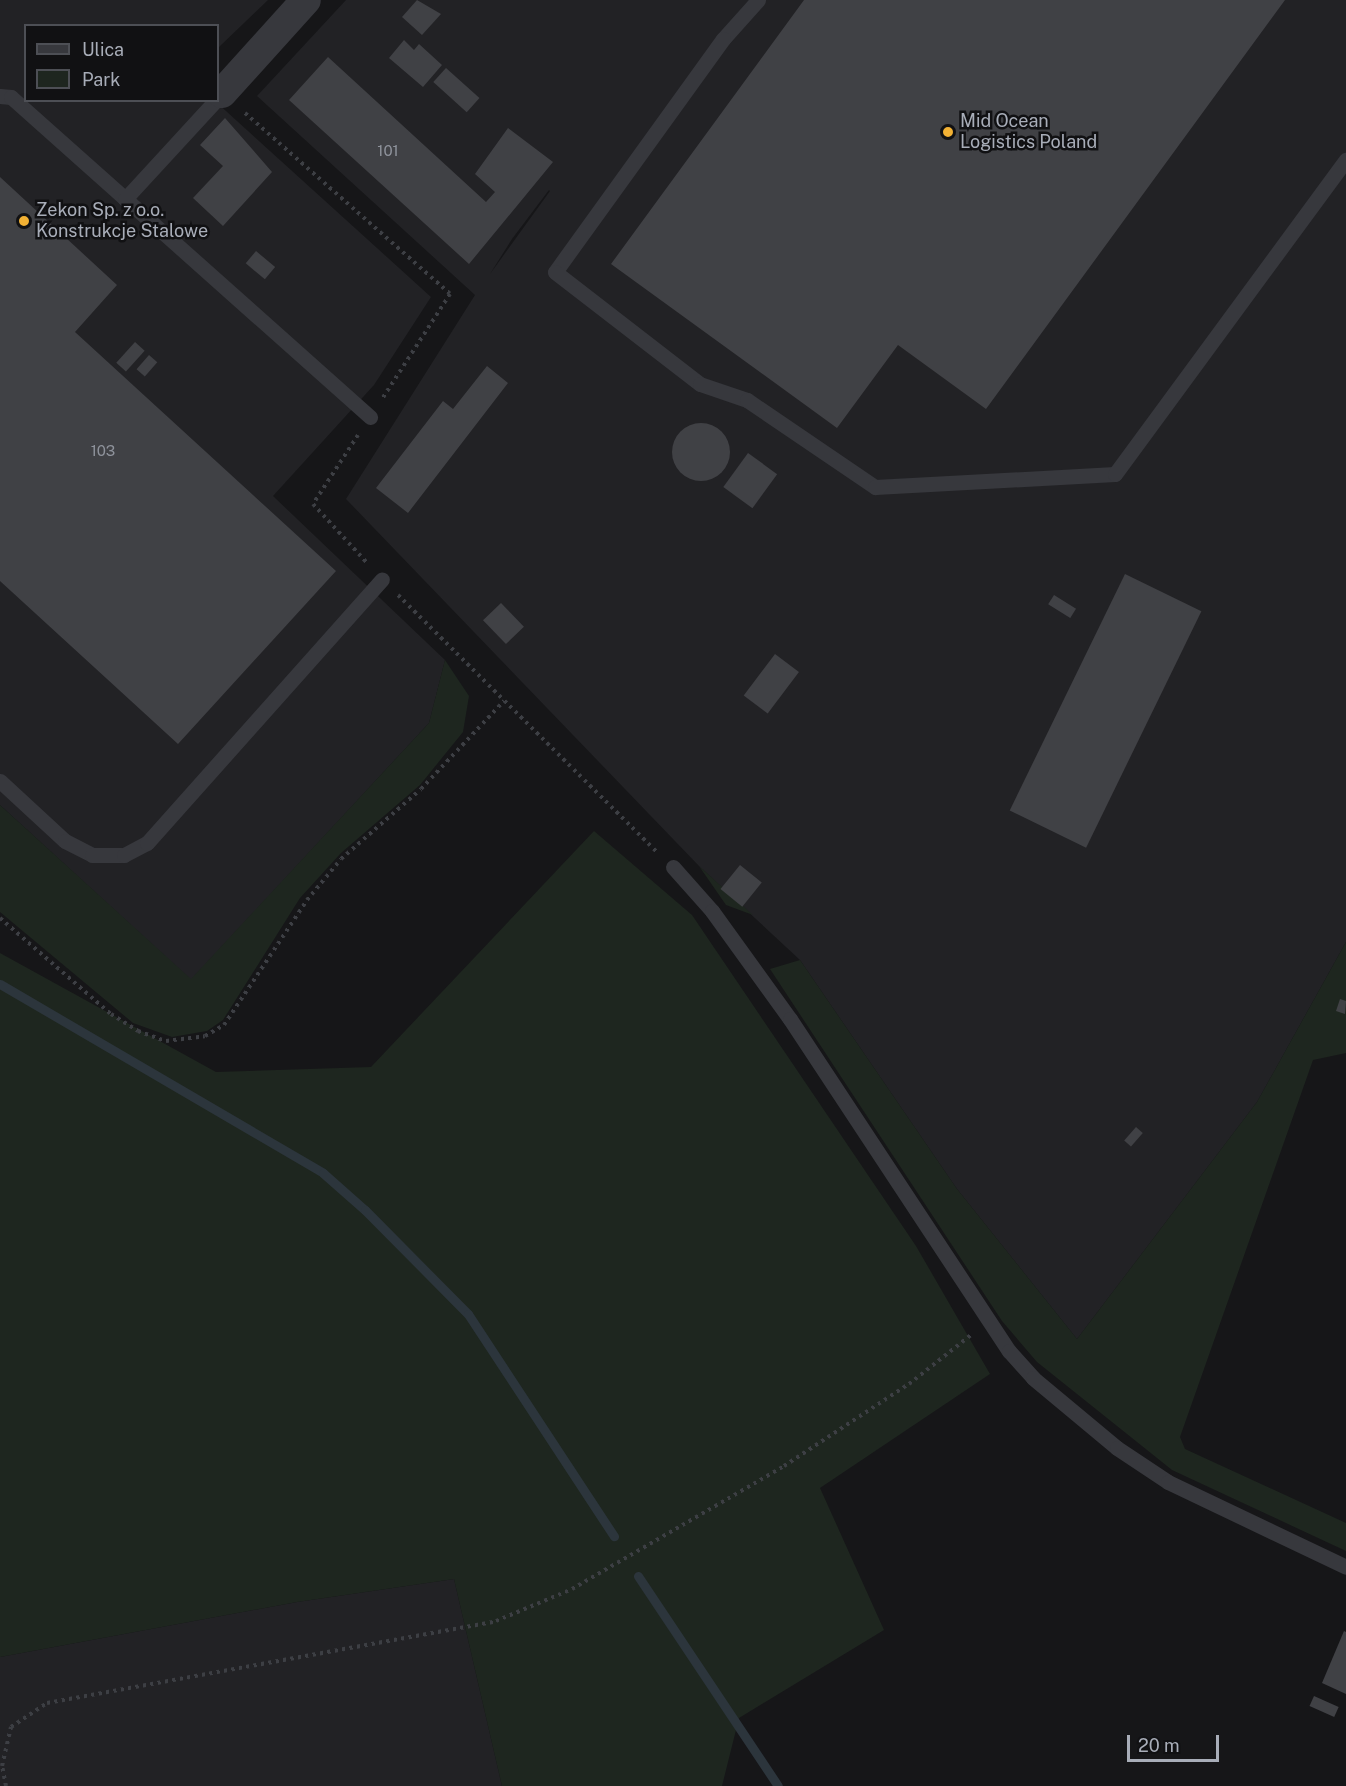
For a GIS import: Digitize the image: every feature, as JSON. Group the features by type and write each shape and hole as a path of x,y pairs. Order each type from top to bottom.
{"street":[{"path":"219,97 306,0"}],"lane":[{"path":"758,0 723,39 555,272 700,384 747,400 875,487 1115,474 1346,160"},
{"path":"0,96 11,97 370,417"},
{"path":"125,199 214,102"},
{"path":"0,781 65,841 92,855 124,855 147,843 382,579"},
{"path":"673,867 790,1019 989,1321 1033,1378 1141,1465 1229,1515 1346,1566"}],"path":[{"path":"0,918 111,1014 138,1031 166,1041 205,1036 224,1025 307,900 341,859 421,789 504,701 673,867"},
{"path":"6,1786 2,1766 11,1727 47,1703 496,1621 572,1588 784,1466 909,1384 989,1321"}],"shaded area":[{"path":"0,0 268,0 219,47 219,24 24,24 24,102 216,102 431,297 374,385 273,496 445,660 429,723 191,980 0,805"},
{"path":"346,0 1346,0 1346,942 1257,1102 1077,1339 957,1189 800,960 699,866 346,499 475,295 257,96","holes":["550,191 490,274 512,239"]},
{"path":"454,1579 502,1786 0,1786 0,1657 297,1602"}],"green space":[{"path":"445,660 469,696 463,732 420,785 341,853 300,898 223,1020 207,1031 172,1037 133,1023 0,912 0,805 191,979 429,723"},
{"path":"594,831 692,915 916,1246 990,1374 820,1488 884,1630 739,1718 722,1786 502,1786 454,1579 297,1602 0,1657 0,953 216,1072 371,1067"},
{"path":"699,866 753,915 726,905"},
{"path":"1346,942 1346,1053 1313,1060 1180,1437 1185,1449 1346,1523 1346,1551 1172,1470 1037,1362 1002,1321 770,969 800,960 957,1189 1077,1339 1257,1102"}],"building":[{"path":"417,0 441,14 422,35 402,17"},
{"name":"Mid Ocean Logistics Poland","path":"804,0 1285,0 986,409 898,345 837,428 611,264"},
{"path":"404,40 414,50 419,44 442,65 423,87 389,58"},
{"path":"328,57 486,202 495,192 475,174 508,128 553,162 469,264 289,100"},
{"path":"446,68 479,98 467,112 433,82"},
{"path":"225,118 272,172 223,226 193,198 223,166 200,145"},
{"path":"0,177 117,285 75,332 336,571 178,744 0,581"},
{"path":"256,251 275,267 265,279 246,263"},
{"path":"135,342 145,351 126,372 116,363"},
{"path":"149,355 157,362 145,377 137,369"},
{"path":"487,366 508,383 408,513 376,488 443,401 453,409"},
{"path":"701,423 712,425 725,436 730,452 728,463 717,476 701,481 690,479 677,468 672,452 674,441 685,428"},
{"path":"748,453 777,474 752,508 723,487"},
{"path":"1125,574 1201,611 1086,848 1010,810"},
{"path":"1054,595 1076,609 1070,618 1048,604"},
{"path":"501,603 524,627 506,644 483,620"},
{"path":"775,654 799,672 768,714 744,696"},
{"path":"740,865 762,883 742,907 720,889"},
{"path":"1340,999 1346,1001 1345,1014 1336,1011"},
{"path":"1136,1127 1143,1133 1131,1146 1124,1141"},
{"path":"1344,1631 1346,1632 1346,1694 1322,1683"},
{"path":"1314,1696 1339,1707 1334,1717 1310,1706"}],"waterway":[{"path":"0,984 323,1173 365,1210 468,1314 614,1536"},
{"path":"638,1576 778,1786"}],"place":[{"name":"Mid Ocean Logistics Poland","path":"948,132"},
{"name":"Zekon Sp. z o.o. Konstrukcje Stalowe","path":"24,221"}]}
